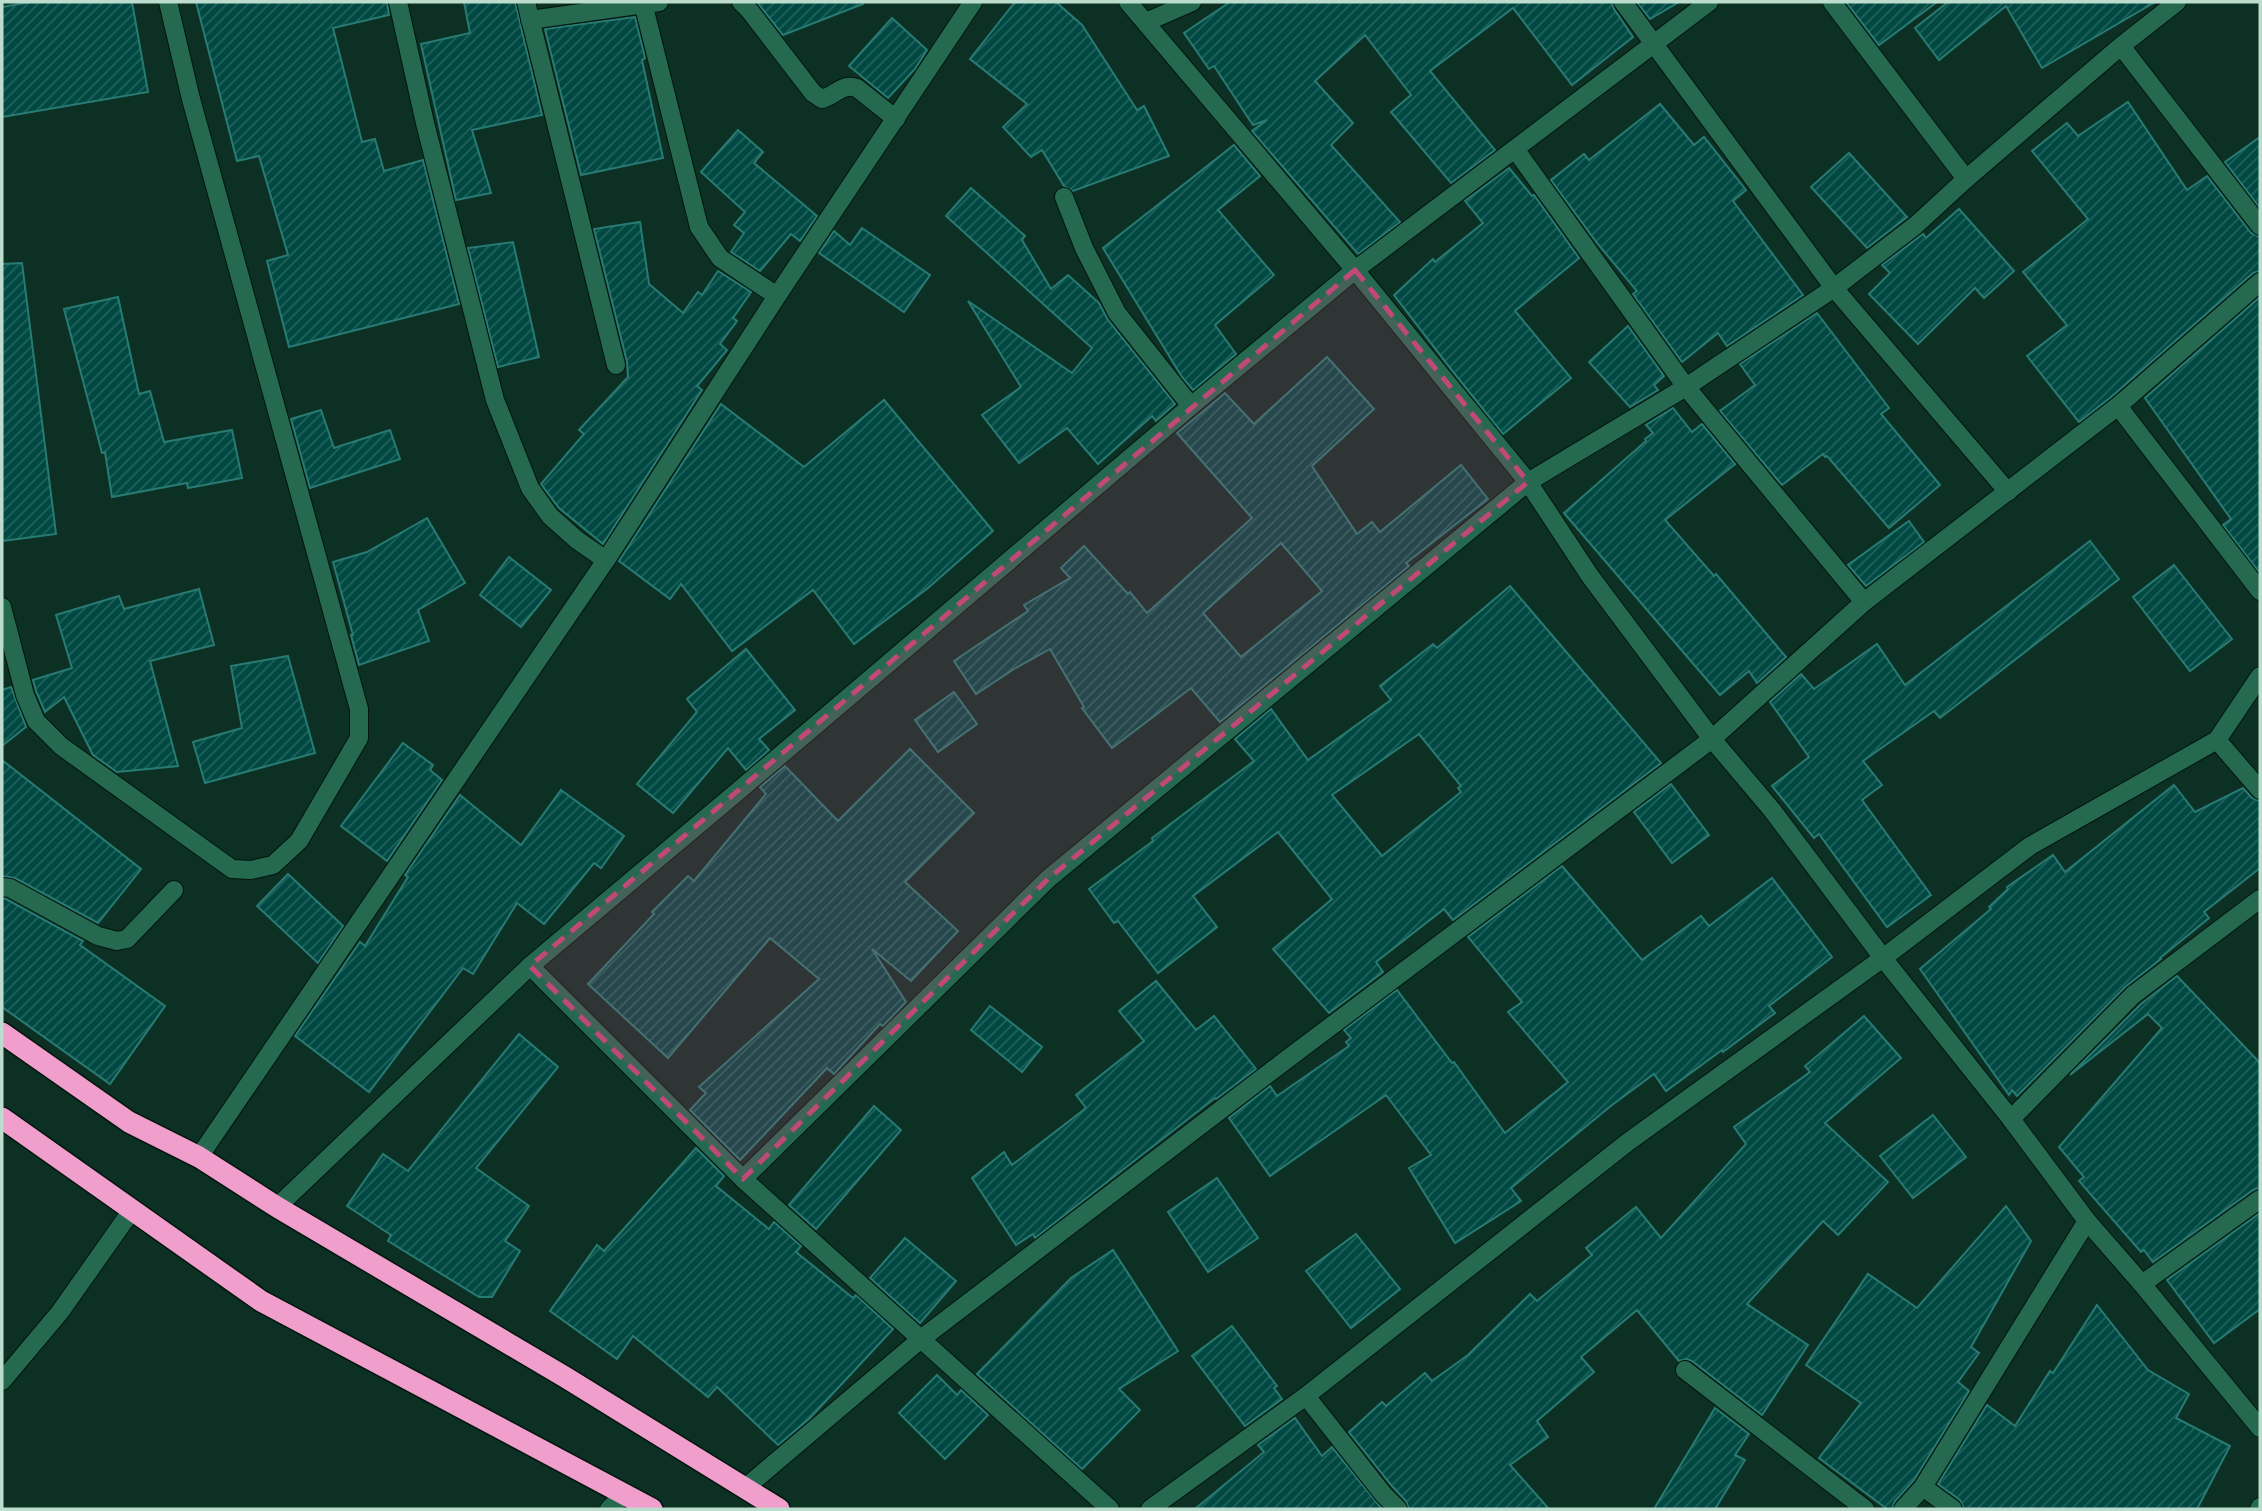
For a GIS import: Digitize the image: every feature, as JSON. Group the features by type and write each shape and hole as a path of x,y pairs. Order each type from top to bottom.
{"highway":[{"path":"2,1033 129,1122 199,1157 277,1207 565,1377 779,1509"},
{"path":"2,1118 261,1301 617,1502 652,1509"}],"street":[{"path":"2,607 25,695 36,721 61,746 232,869 251,870 273,865 299,841 359,738 359,709 191,99 168,2"},
{"path":"398,2 425,123 495,400 530,488 551,516 577,540 606,560"},
{"path":"526,2 616,365"},
{"path":"530,20 651,2 699,227 720,258 778,296"},
{"path":"741,2 813,93 821,99 849,85 857,88 896,119"},
{"path":"199,1157 606,560 973,2"},
{"path":"1128,2 1355,270 1528,482 1590,576 1712,739 1772,810 2087,1221 2142,1283 2260,1428"},
{"path":"1146,22 1192,2"},
{"path":"1623,2 1833,288 2008,492"},
{"path":"277,1207 530,966 1191,406 1355,270 1709,2"},
{"path":"1832,2 1966,179"},
{"path":"743,1179 1048,879 1528,482 1686,387 1833,288 1916,225 2121,46 2177,2"},
{"path":"2121,46 2260,226"},
{"path":"1515,149 1686,387 1864,602"},
{"path":"1064,197 1084,248 1117,313 1191,406"},
{"path":"746,1488 921,1339 1712,739 1864,602 2118,406 2260,282"},
{"path":"2118,406 2260,592"},
{"path":"1150,1509 1306,1395 1628,1142 1883,958 2030,846 2217,740 2260,676"},
{"path":"2217,740 2260,790"},
{"path":"2,887 10,888 98,936 117,941 127,939 174,890"},
{"path":"2011,1119 2133,995 2260,899"},
{"path":"530,966 743,1179 1110,1509"},
{"path":"2142,1283 2260,1199"},
{"path":"2,1381 60,1312 132,1210"},
{"path":"1903,1509 1923,1486 2087,1221"},
{"path":"1685,1370 1865,1509"},
{"path":"1306,1395 1383,1494 1398,1509"},
{"path":"1923,1486 1953,1509"}],"highlighted area":[{"path":"1355,270 1528,482 1048,879 743,1179 530,966"}],"building":[{"path":"30,2 132,2 148,92 2,117 2,7"},
{"path":"196,2 387,2 389,15 333,28 362,142 375,139 384,171 423,160 459,304 289,347 267,261 288,255 259,156 237,161"},
{"path":"464,2 515,2 542,115 472,130 491,193 456,200 421,44 470,33"},
{"path":"757,2 862,2 863,4 783,35"},
{"path":"1015,2 1056,2 1082,25 1137,110 1144,106 1169,156 1073,191 1064,186 1042,150 1031,157 1003,127 1027,104 970,59"},
{"path":"1230,2 1612,2 1633,37 1572,85 1513,8 1430,71 1495,150 1451,183 1391,112 1411,95 1365,35 1315,81 1353,123 1331,145 1400,222 1358,254 1252,131 1267,120 1253,125 1214,66 1209,69 1184,33"},
{"path":"1637,2 1679,2 1650,19"},
{"path":"1846,2 1937,2 1879,45"},
{"path":"1948,2 2155,2 2042,68 2006,6 1939,60 1915,28"},
{"path":"635,17 663,158 581,175 545,29"},
{"path":"892,18 927,50 915,69 888,98 849,66"},
{"path":"2128,102 2187,190 2207,176 2251,233 2260,237 2260,271 2253,273 2079,422 2027,356 2067,325 2023,272 2088,219 2032,151 2067,123 2078,136"},
{"path":"1660,104 1694,145 1704,137 1746,190 1733,201 1803,295 1727,346 1718,333 1682,362 1633,294 1637,291 1597,243 1551,180 1584,154 1589,160"},
{"path":"738,130 763,152 754,163 817,216 800,241 791,234 760,271 731,252 744,233 734,225 745,212 701,172"},
{"path":"2260,137 2260,208 2225,162"},
{"path":"1234,145 1260,176 1218,210 1274,275 1215,325 1236,354 1193,390 1182,377 1103,248"},
{"path":"1849,153 1907,217 1867,248 1811,187"},
{"path":"1509,168 1532,196 1534,195 1579,258 1515,311 1571,378 1503,434 1394,295 1433,259 1435,262 1483,223 1465,201"},
{"path":"971,188 1025,236 1022,240 1051,289 1068,275 1099,303 1108,320 1175,404 1156,421 1152,416 1098,464 1067,428 1019,463 982,415 1021,387 968,301 1072,373 1092,348 946,216"},
{"path":"1959,209 2014,271 1984,298 1975,288 1918,344 1869,294 1890,273 1882,265 1923,234 1926,238"},
{"path":"640,222 649,284 683,313 698,292 702,295 718,271 751,292 733,318 737,321 720,344 727,350 697,386 702,390 603,544 559,508 541,484 584,434 579,430 628,377 627,362 594,229"},
{"path":"862,228 930,275 904,312 819,253 834,231 850,245"},
{"path":"513,242 539,357 498,367 468,248"},
{"path":"22,263 56,534 2,541 2,264"},
{"path":"118,297 139,394 150,391 164,442 232,430 242,478 188,488 187,483 112,497 105,452 102,453 64,309"},
{"path":"2260,297 2260,573 2223,525 2231,519 2145,398"},
{"path":"1817,313 1889,408 1881,414 1940,485 1889,528 1823,454 1782,485 1720,411 1755,385 1740,364"},
{"path":"1628,326 1664,376 1654,385 1658,390 1630,407 1589,362"},
{"path":"1327,357 1374,409 1312,466 1357,534 1372,522 1380,532 1461,465 1488,499 1406,563 1409,566 1220,722 1191,688 1112,748 1082,708 1084,707 1050,649 976,694 954,661 1028,611 1024,605 1070,578 1061,568 1084,546 1147,613 1252,518 1177,433 1225,393 1254,424","holes":["1281,543 1322,591 1241,657 1203,613"]},
{"path":"884,400 993,531 928,588 854,644 813,590 732,651 681,584 670,599 619,561 721,404 804,467"},
{"path":"1673,408 1692,432 1702,424 1735,464 1665,520 1714,576 1716,574 1786,657 1757,683 1749,671 1720,695 1564,513 1646,441 1653,433 1646,425"},
{"path":"321,410 334,448 390,430 400,459 310,488 291,419"},
{"path":"427,518 465,583 418,610 429,641 359,665 333,562 367,552"},
{"path":"1909,521 1924,542 1866,586 1848,565"},
{"path":"2090,541 2119,579 1940,718 1934,711 1863,761 1882,785 1862,800 1931,895 1887,927 1819,834 1814,838 1772,786 1809,757 1770,702 1801,674 1814,689 1877,644 1905,685"},
{"path":"509,557 551,590 521,627 480,595"},
{"path":"2174,565 2232,639 2190,671 2133,597"},
{"path":"1510,586 1661,763 1453,920 1444,909 1376,962 1383,972 1329,1013 1273,949 1332,899 1278,832 1193,896 1217,927 1158,973 1118,921 1114,923 1089,889 1254,761 1235,739 1271,709 1308,760 1391,700 1380,686 1433,644 1437,648","holes":["1419,734 1461,786 1458,788 1461,792 1382,856 1332,795"]},
{"path":"199,589 214,645 150,661 178,766 117,772 93,755 64,697 45,712 36,691 33,680 72,668 56,615 119,596 124,609"},
{"path":"746,649 795,710 759,739 769,750 746,770 728,748 673,813 637,784 697,712 687,699"},
{"path":"288,656 315,753 205,783 193,742 242,728 231,666"},
{"path":"11,687 26,727 2,746 2,690"},
{"path":"954,692 977,724 938,752 915,720"},
{"path":"403,743 433,765 430,770 442,780 387,861 341,826"},
{"path":"910,749 974,813 905,882 958,931 911,981 872,949 906,1002 883,1026 880,1024 834,1074 827,1068 740,1160 690,1110 706,1093 699,1087 819,979 770,938 668,1058 588,984 688,876 694,881 766,794 760,787 785,766 838,821"},
{"path":"2,760 141,869 98,923 15,878 2,876"},
{"path":"1671,784 1709,835 1672,863 1634,812"},
{"path":"2174,785 2195,812 2243,788 2252,798 2260,801 2260,868 2204,912 2209,918 2125,987 2017,1096 2012,1090 2009,1095 1920,969 1991,909 1989,907 2007,887 2053,855 2065,872"},
{"path":"561,790 624,836 601,868 594,863 544,924 517,903 473,974 463,968 369,1092 295,1036 360,942 365,946 408,877 405,875 460,795 521,845"},
{"path":"1562,866 1642,960 1701,916 1709,926 1772,878 1832,957 1769,1006 1775,1013 1666,1091 1654,1074 1612,1105 1511,1188 1521,1201 1455,1243 1409,1168 1431,1155 1386,1095 1270,1176 1229,1118 1270,1086 1277,1096 1349,1046 1346,1042 1351,1038 1344,1030 1397,990 1505,1133 1568,1082 1508,1012 1522,1002 1468,937"},
{"path":"288,874 343,926 318,963 257,906"},
{"path":"2,898 83,941 80,945 165,1006 110,1084 2,1007"},
{"path":"2177,976 2260,1063 2260,1188 2253,1190 2153,1262 2144,1250 2141,1252 2079,1181 2084,1177 2059,1147 2162,1028 2148,1014 2070,1075 2141,1004"},
{"path":"1156,981 1196,1030 1214,1016 1256,1069 1035,1238 1033,1234 1016,1245 972,1178 1004,1152 1012,1165 1086,1108 1076,1095 1144,1041 1119,1011"},
{"path":"990,1006 1042,1047 1022,1072 971,1030"},
{"path":"1864,1016 1901,1058 1825,1123 1888,1182 1838,1235 1823,1221 1747,1304 1808,1345 1762,1415 1692,1361 1679,1361 1637,1310 1581,1357 1594,1372 1537,1421 1548,1437 1510,1465 1549,1509 1409,1509 1406,1501 1349,1432 1382,1402 1386,1406 1425,1373 1432,1381 1468,1355 1530,1294 1537,1301 1592,1255 1586,1248 1636,1207 1661,1238 1746,1144 1734,1127 1810,1072 1805,1066"},
{"path":"519,1034 558,1067 476,1168 529,1206 505,1241 520,1251 492,1297 479,1297 388,1241 391,1235 347,1206 383,1154 408,1171"},
{"path":"874,1106 901,1130 816,1229 789,1205"},
{"path":"1933,1115 1966,1157 1913,1198 1880,1156"},
{"path":"696,1148 724,1176 716,1186 769,1229 774,1222 801,1246 796,1252 853,1298 856,1295 893,1329 809,1419 778,1445 717,1387 708,1397 633,1336 617,1359 550,1311 597,1245 604,1251"},
{"path":"1217,1178 1258,1238 1208,1272 1168,1212"},
{"path":"2006,1206 2031,1241 1971,1347 1979,1353 1958,1382 1969,1391 1914,1480 1895,1501 1892,1509 1887,1509 1819,1458 1861,1403 1806,1365 1868,1274 1917,1308"},
{"path":"2260,1213 2260,1309 2214,1343 2167,1280"},
{"path":"1356,1234 1400,1289 1351,1328 1306,1271"},
{"path":"905,1238 956,1281 920,1323 870,1278"},
{"path":"1113,1250 1178,1351 1119,1389 1140,1410 1082,1469 977,1374 1071,1278"},
{"path":"2097,1305 2148,1370 2189,1394 2176,1418 2230,1446 2197,1509 1964,1509 1960,1500 1938,1484 1987,1405 2015,1426"},
{"path":"1232,1326 1277,1386 1274,1388 1282,1399 1245,1426 1192,1356"},
{"path":"937,1375 957,1395 961,1390 988,1415 945,1459 899,1413"},
{"path":"1715,1408 1749,1434 1735,1455 1745,1460 1715,1509 1654,1509"},
{"path":"1295,1418 1322,1456 1332,1447 1382,1509 1195,1509 1264,1452 1258,1445"}]}
